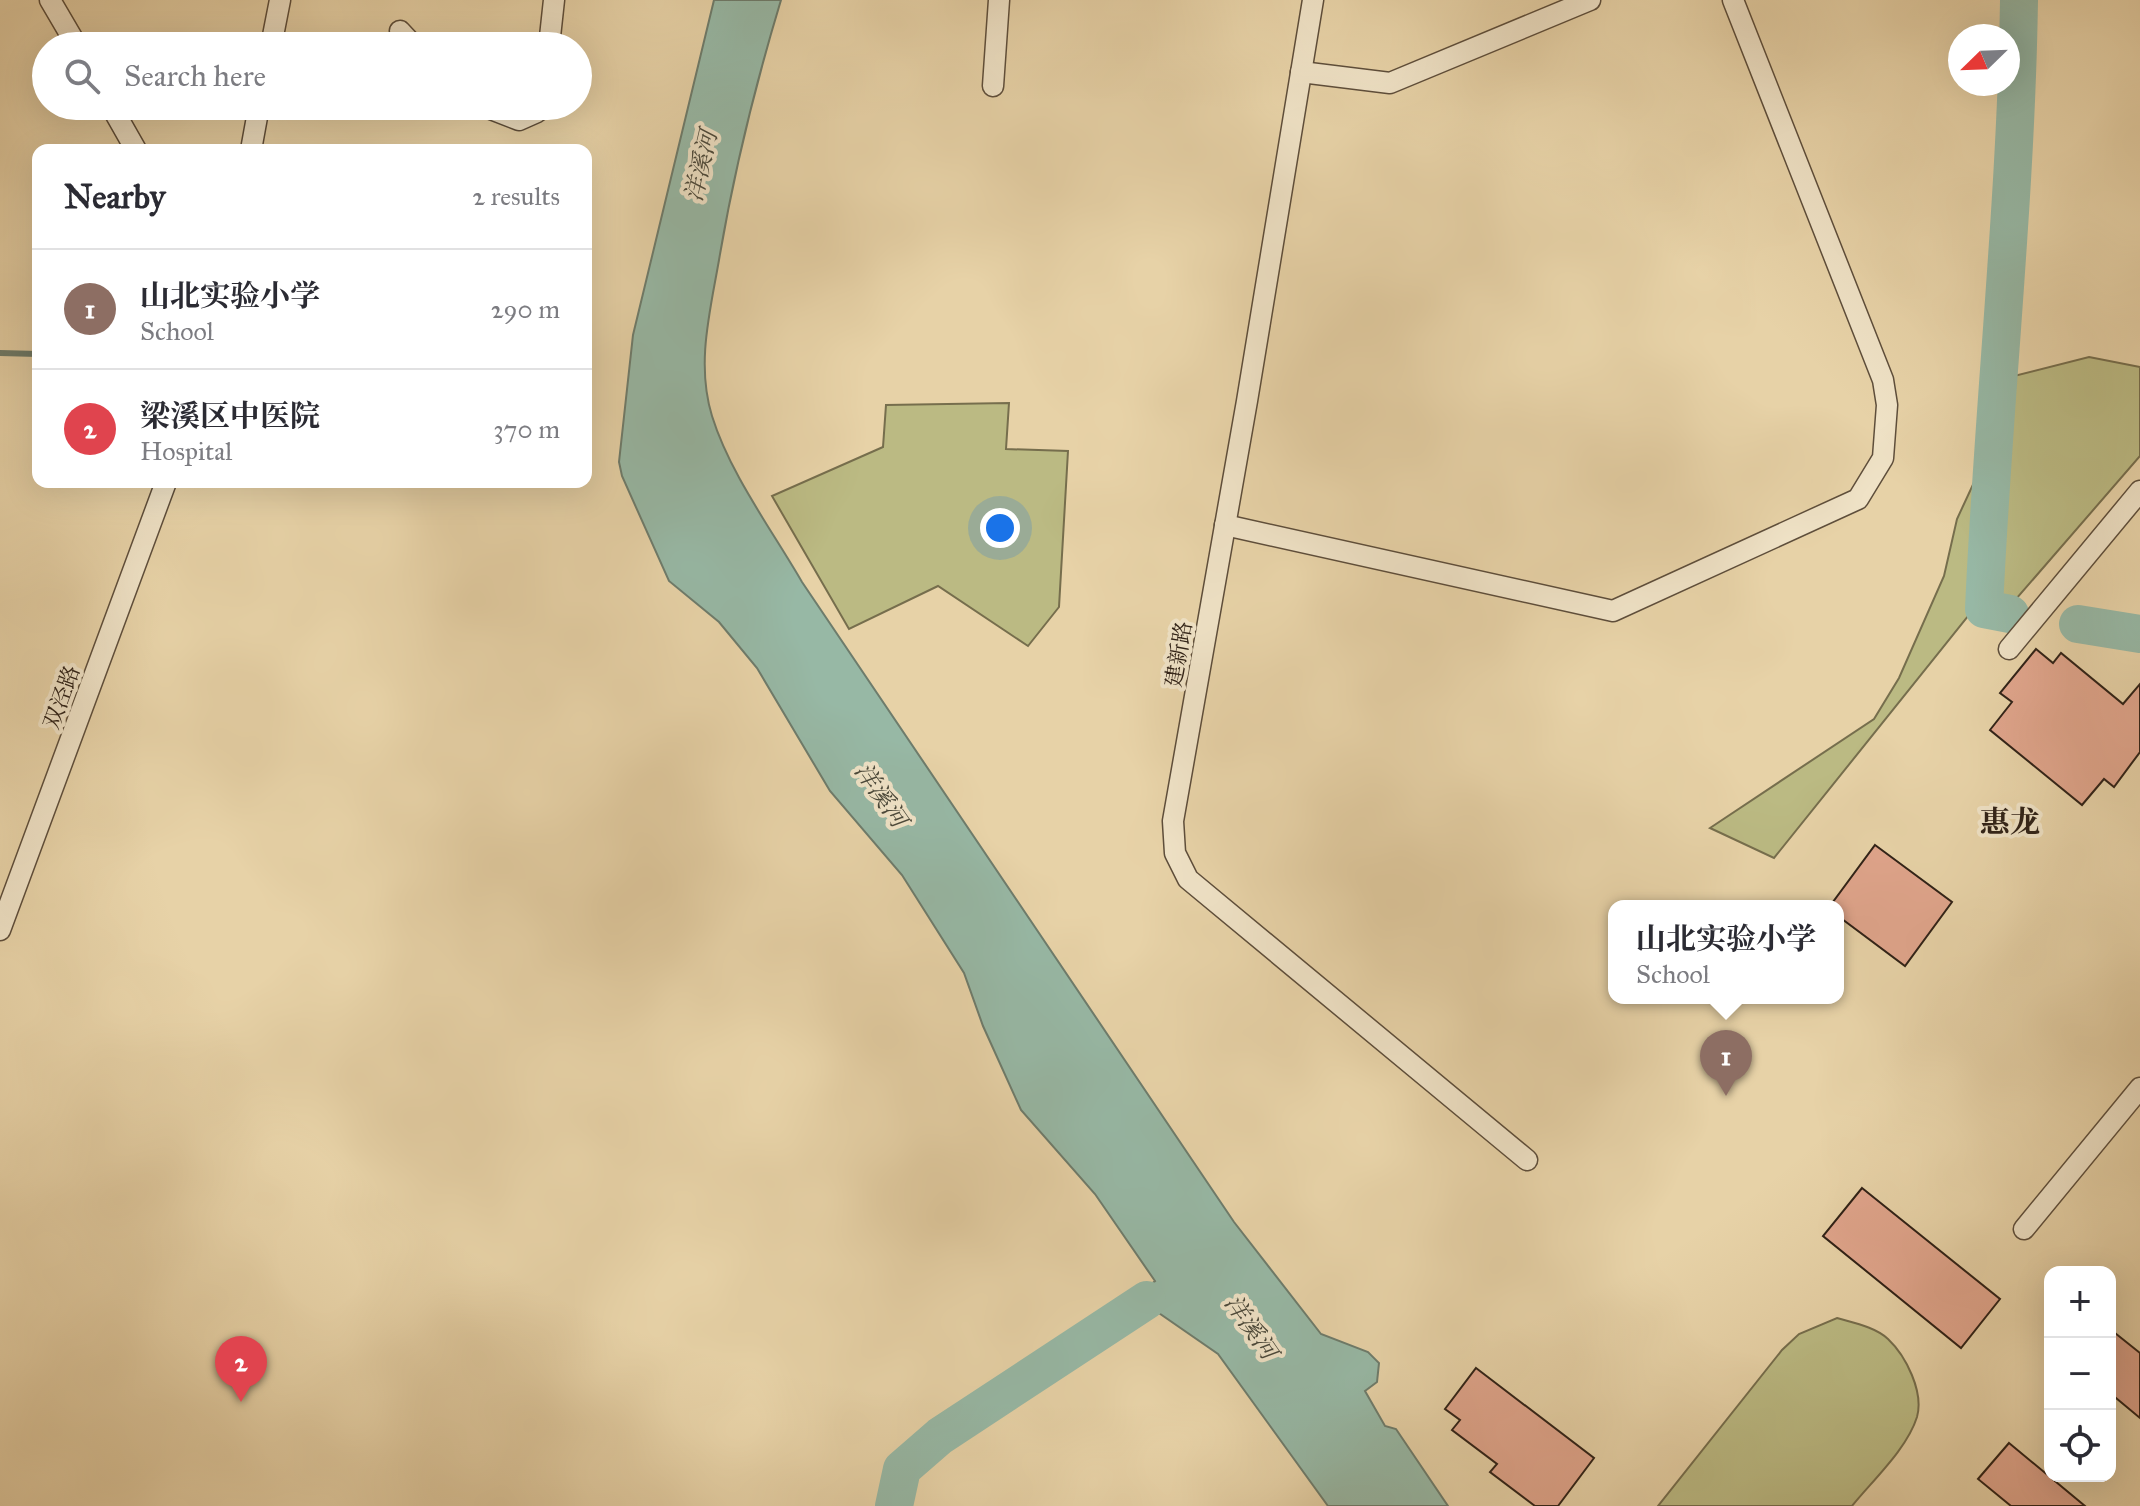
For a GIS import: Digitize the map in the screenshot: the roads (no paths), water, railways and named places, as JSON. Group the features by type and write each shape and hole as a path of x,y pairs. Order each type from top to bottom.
{"street":[{"path":"50,0 69,32"},
{"path":"274,32 280,0"},
{"path":"551,32 554,0"},
{"path":"993,86 999,0"},
{"name":"建新路","path":"1313,0 1173,821 1175,853 1188,879 1527,1160"},
{"path":"1301,72 1390,83 1590,0"},
{"path":"1225,525 1613,611 1858,499 1883,458 1887,405 1883,380 1733,0"},
{"path":"119,120 133,144"},
{"path":"252,144 256,120"},
{"name":"双泾路","path":"0,930 164,488"},
{"path":"2009,649 2140,491"},
{"path":"2024,1229 2140,1088"}],"water":[{"name":"洋溪河","path":"714,0 781,0 738,161 706,338 707,396 729,459 802,582 1234,1222 1321,1334 1368,1352 1379,1363 1377,1382 1365,1391 1385,1426 1396,1429 1448,1506 1328,1506 1218,1354 1156,1311 1147,1300 1145,1290 1155,1281 1095,1194 1021,1110 983,1026 964,973 902,875 830,791 757,668 719,622 669,581 622,476 619,462 633,335"}],"waterway":[{"path":"2010,614 1984,609 2014,152 2019,0"},
{"path":"0,353 32,354"},
{"path":"2078,624 2140,634"},
{"path":"894,1506 902,1469 940,1436 1147,1300"}],"place":[{"name":"山北实验小学","path":"1726,1096"},
{"name":"梁溪区中医院","path":"241,1402"}],"district":[{"name":"惠龙","path":"2010,822"}]}
